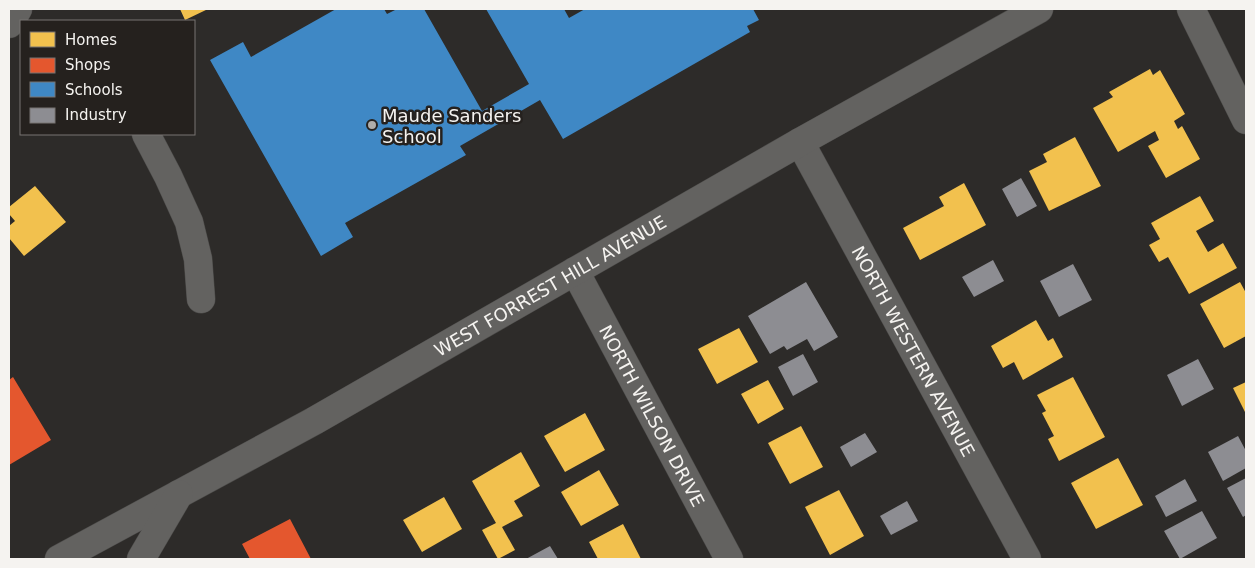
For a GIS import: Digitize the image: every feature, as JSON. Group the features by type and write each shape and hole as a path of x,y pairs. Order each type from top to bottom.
{"main road":[{"path":"18,9 9,26 20,33"},
{"name":"WEST FORREST HILL AVENUE","path":"59,559 322,416 800,142 1039,9"},
{"path":"1191,9 1246,120"},
{"path":"147,135 189,222 198,259 201,299"},
{"name":"NORTH WESTERN AVENUE","path":"800,142 1027,559"},
{"name":"NORTH WILSON DRIVE","path":"575,272 729,559"},
{"path":"141,559 179,494"}],"building: Homes":[{"path":"180,9 208,9 185,20"},
{"path":"1150,69 1153,75 1160,70 1185,114 1174,121 1178,129 1182,126 1200,159 1166,178 1148,146 1159,140 1155,131 1118,152 1093,108 1113,97 1109,92"},
{"path":"1075,137 1101,186 1049,211 1029,171 1047,162 1043,154"},
{"path":"964,183 986,225 920,260 903,228 944,206 939,197"},
{"path":"35,186 66,222 24,256 9,238 9,226 15,221 9,214 9,207"},
{"path":"1200,196 1214,221 1196,231 1208,252 1223,243 1237,268 1189,294 1168,257 1159,262 1149,245 1160,239 1151,223"},
{"path":"1240,282 1246,293 1246,336 1224,348 1200,304"},
{"path":"1036,320 1048,341 1053,338 1063,357 1023,380 1014,362 1003,368 991,346"},
{"path":"739,328 758,362 717,384 698,349"},
{"path":"1073,377 1105,437 1059,461 1048,439 1054,436 1042,413 1046,411 1037,395"},
{"path":"768,380 784,409 758,424 741,394"},
{"path":"1246,382 1246,414 1233,388"},
{"path":"585,413 605,450 565,472 544,436"},
{"path":"801,426 823,467 790,484 768,443"},
{"path":"521,452 540,486 514,501 523,516 502,527 515,550 498,559 482,530 496,523 472,481"},
{"path":"1118,458 1143,505 1096,529 1071,483"},
{"path":"599,470 619,505 581,526 561,492"},
{"path":"839,490 864,536 830,555 805,507"},
{"path":"444,497 462,529 422,552 403,520"},
{"path":"623,524 641,559 598,559 589,542"}],"building: Shops":[{"path":"13,377 51,440 9,465 9,380"},
{"path":"290,519 311,559 250,559 242,544"}],"building: Schools":[{"name":"Maude Sanders School","path":"336,9 384,9 387,14 397,9 424,9 482,111 529,84 486,9 564,9 569,18 585,9 753,9 759,20 747,26 750,32 563,139 540,100 460,146 466,155 345,223 353,237 321,256 210,60 243,42 251,57"}],"building: Industry":[{"path":"1021,178 1037,206 1017,217 1002,189"},
{"path":"993,260 1004,281 974,297 962,277"},
{"path":"1073,264 1092,300 1059,317 1040,281"},
{"path":"806,282 838,337 814,351 807,339 787,350 784,346 770,354 748,316"},
{"path":"803,354 818,382 793,396 778,367"},
{"path":"1198,359 1214,389 1182,406 1167,375"},
{"path":"865,433 877,452 851,467 840,447"},
{"path":"1238,436 1246,451 1246,468 1223,481 1208,452"},
{"path":"1246,478 1246,515 1243,517 1227,488"},
{"path":"1185,479 1197,501 1166,517 1155,496"},
{"path":"907,501 918,521 891,535 880,516"},
{"path":"1202,511 1217,538 1180,559 1164,531"},
{"path":"550,546 558,559 526,559"}],"place":[{"name":"Maude Sanders School","path":"372,125"}]}
